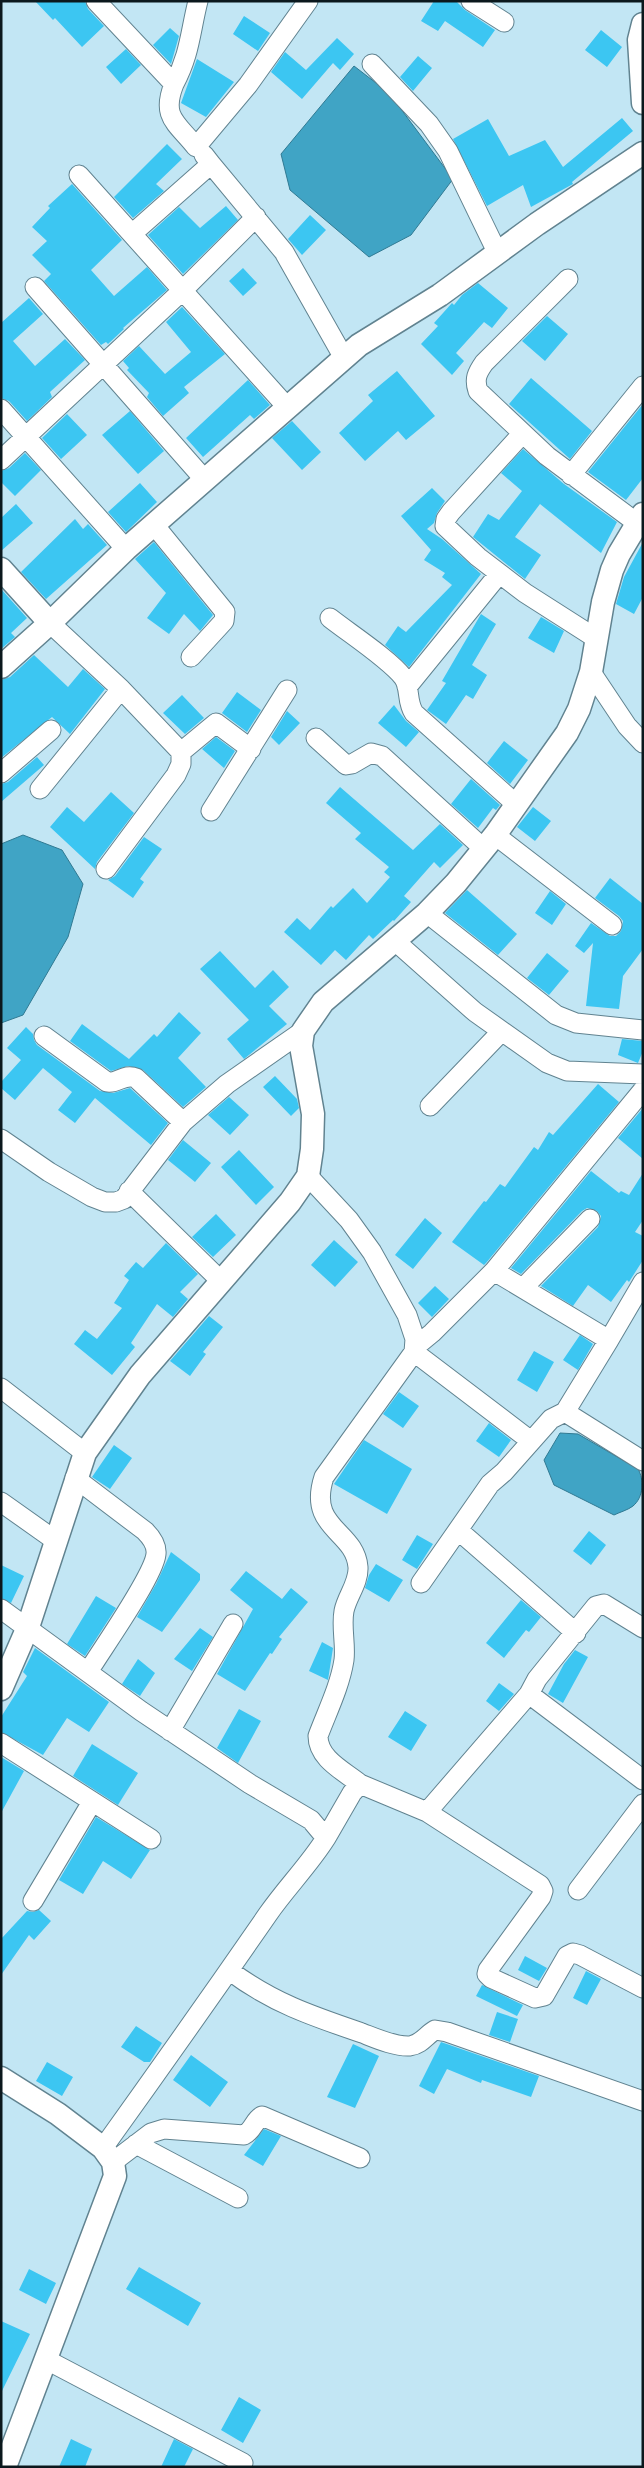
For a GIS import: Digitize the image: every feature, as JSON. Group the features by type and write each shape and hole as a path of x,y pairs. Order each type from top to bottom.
{"street":[{"path":"96,1 174,84"},
{"path":"198,1 191,43 185,64 168,100 169,113 284,252 344,358"},
{"path":"196,147 248,85 308,1"},
{"path":"471,1 504,22"},
{"path":"643,24 639,40 643,103"},
{"path":"372,64 429,124 448,150 497,252"},
{"path":"1,667 50,623 126,549 155,526 204,479 359,345 440,295 497,252 643,153"},
{"path":"133,233 211,164"},
{"path":"79,175 287,407"},
{"path":"1,460 183,290 256,217"},
{"path":"1,1139 49,1172 92,1197 105,1202 116,1202 124,1198 183,1122 227,1084 302,1031 323,1002 427,913 456,883 490,842 567,733 579,709 591,672 612,570 640,518 571,475 522,434 478,391 475,381 478,372 568,279"},
{"path":"35,287 204,479"},
{"path":"571,475 643,386"},
{"path":"1,409 126,549"},
{"path":"522,434 446,519 445,526 448,531 500,574 553,612 597,639"},
{"path":"155,526 225,612 224,621 191,657"},
{"path":"1,569 50,623 121,689 180,752 181,764 176,775 106,869"},
{"path":"407,687 500,574"},
{"path":"330,618 404,677 409,705 414,713 517,805"},
{"path":"591,672 627,726 643,743"},
{"path":"40,790 121,689"},
{"path":"211,811 287,690"},
{"path":"180,752 216,723 250,749"},
{"path":"1,773 51,730"},
{"path":"316,738 346,764 352,764 371,753 382,756 490,842 612,926"},
{"path":"427,913 556,1015 576,1023 643,1030"},
{"path":"395,941 475,1012 547,1063 567,1071 643,1074"},
{"path":"1,1689 28,1627 75,1478 85,1453 140,1375 220,1280 290,1202 308,1176 312,1149 313,1114 301,1046 302,1031"},
{"path":"430,1106 502,1031"},
{"path":"44,1036 107,1082 112,1083 126,1076 136,1078 183,1122"},
{"path":"643,1090 494,1271 414,1350 324,1477 318,1492 320,1508 354,1556 358,1566 358,1574 344,1609 342,1667 318,1736 318,1746 322,1754 360,1784 426,1812 540,1886 543,1891 541,1896 488,1970 487,1974 491,1978 535,1998 540,1998 544,1996 567,1956 573,1953 643,1988"},
{"path":"308,1176 348,1220 372,1252 407,1315 415,1339 414,1350"},
{"path":"129,1191 220,1280"},
{"path":"523,1288 590,1219"},
{"path":"494,1271 609,1340"},
{"path":"421,1583 490,1484 504,1472 551,1419 565,1412 643,1282"},
{"path":"414,1350 531,1441"},
{"path":"1,1388 85,1453"},
{"path":"565,1412 643,1460"},
{"path":"75,1478 146,1531 154,1540 157,1553 143,1584 88,1672"},
{"path":"1,1502 56,1541"},
{"path":"458,1530 576,1633"},
{"path":"426,1812 528,1694 596,1606 601,1604 643,1628"},
{"path":"1,1609 170,1731 250,1784 311,1820 326,1838"},
{"path":"170,1731 233,1624"},
{"path":"528,1694 643,1780"},
{"path":"1,1743 151,1839"},
{"path":"108,2155 269,1912 312,1860 352,1792 360,1784"},
{"path":"33,1901 92,1802"},
{"path":"578,1890 643,1804"},
{"path":"230,1971 256,1990 292,2009 390,2042 409,2046 422,2042 435,2030 447,2032 643,2101"},
{"path":"1,2078 58,2114 108,2155 115,2176 108,2200 45,2359 5,2467"},
{"path":"108,2155 136,2144 151,2133 164,2129 244,2135 249,2133 259,2117 266,2116 360,2158"},
{"path":"136,2144 238,2198"},
{"path":"45,2359 243,2463"}],"water":[{"path":"354,66 389,93 453,179 411,235 369,257 290,190 281,154"},
{"path":"23,835 62,850 83,884 68,937 23,1015 1,1023 1,844"},
{"path":"560,1433 578,1434 638,1469 642,1488 637,1502 629,1509 614,1515 554,1485 544,1460"}],"building":[{"path":"35,1 85,1 88,9 104,26 82,47 55,18 53,20"},
{"path":"434,1 456,1 465,10 495,30 483,47 445,21 438,31 421,21"},
{"path":"244,16 270,33 258,51 233,34"},
{"path":"170,28 179,36 171,64 153,45"},
{"path":"601,30 622,47 607,67 585,50"},
{"path":"337,38 354,54 340,70 333,63 302,99 271,72 285,52 306,70"},
{"path":"126,49 141,65 121,84 106,67"},
{"path":"418,56 432,68 413,91 400,77"},
{"path":"197,59 234,82 206,117 181,103"},
{"path":"622,118 633,131 572,182 573,184 531,207 523,185 487,206 453,139 488,119 509,156 545,140 563,167"},
{"path":"167,144 182,159 156,184 164,191 133,218 114,197"},
{"path":"72,184 122,240 91,270 114,296 147,267 167,290 123,328 108,344 106,342 101,345 44,281 51,274 32,255 47,241 32,227 50,208 48,206"},
{"path":"226,206 238,220 183,274 148,235 179,207 200,228"},
{"path":"310,215 326,230 302,255 288,239"},
{"path":"243,268 257,283 243,296 229,281"},
{"path":"478,283 508,308 492,328 484,322 456,353 464,361 452,375 421,344 438,326 434,323 452,303 454,305 462,295"},
{"path":"29,298 43,314 13,341 35,366 65,339 85,360 50,392 52,397 27,421 9,401 1,398 1,323"},
{"path":"182,307 225,354 184,387 189,393 163,416 147,397 149,393 127,370 129,368 123,361 139,346 165,374 191,352 166,322"},
{"path":"547,316 568,334 545,361 522,341"},
{"path":"397,371 435,416 406,440 398,431 365,461 339,433 373,401 368,395"},
{"path":"531,378 592,431 570,459 509,404"},
{"path":"248,380 270,405 254,419 250,415 203,457 186,438"},
{"path":"643,404 643,478 626,500 588,472"},
{"path":"130,411 164,451 138,474 102,435"},
{"path":"67,414 87,435 61,459 42,438"},
{"path":"292,421 321,452 302,470 272,438"},
{"path":"523,449 564,484 617,522 601,553 540,504 515,537 541,555 525,579 473,537 488,514 499,520 522,491 501,473"},
{"path":"25,453 41,470 15,496 1,482 1,471 9,468"},
{"path":"140,483 157,502 126,532 108,512"},
{"path":"432,488 445,501 437,513 434,523 427,529 442,539 481,574 409,667 385,645 398,626 406,632 452,585 442,577 445,573 424,560 431,550 401,516"},
{"path":"16,504 33,523 1,551 1,518"},
{"path":"75,519 83,529 88,524 107,545 46,599 21,572"},
{"path":"154,542 213,615 200,631 184,614 169,634 147,618 166,593 135,559"},
{"path":"643,542 643,597 634,614 616,604 624,577"},
{"path":"2,590 27,618 11,633 15,637 1,649"},
{"path":"481,614 496,624 472,665 487,675 473,699 466,695 446,724 427,710 446,683 442,681"},
{"path":"541,617 564,631 554,653 528,638"},
{"path":"34,655 68,687 83,669 105,689 70,734 52,717 1,758 1,680 10,677"},
{"path":"237,692 261,710 247,732 222,713"},
{"path":"182,695 204,718 185,734 163,713"},
{"path":"394,705 406,721 419,732 406,747 378,723"},
{"path":"287,711 300,723 279,745 271,737"},
{"path":"216,737 235,751 224,768 202,749"},
{"path":"504,741 528,760 510,784 487,763"},
{"path":"37,757 44,765 1,802 1,784 8,782"},
{"path":"471,779 500,805 496,810 493,808 478,828 451,804"},
{"path":"340,787 413,850 440,824 463,845 440,868 434,862 404,896 411,902 394,921 373,939 369,935 346,960 335,950 321,965 284,932 297,918 310,930 331,906 333,908 353,888 367,903 390,877 384,872 389,867 355,839 361,833 326,803"},
{"path":"111,792 134,813 97,862 95,869 50,827 67,807 84,822"},
{"path":"533,807 551,821 535,841 517,827"},
{"path":"144,837 162,849 140,879 144,882 133,898 108,880 115,876"},
{"path":"610,878 643,904 643,949 623,976 619,1009 586,1006 593,943 584,953 575,946 591,923 610,936 616,936 621,931 623,921 595,898"},
{"path":"467,890 517,934 498,955 445,913"},
{"path":"550,891 566,904 552,925 535,913"},
{"path":"220,951 255,988 273,970 289,987 269,1006 287,1024 244,1059 227,1039 249,1020 200,969"},
{"path":"547,953 569,971 549,995 527,978"},
{"path":"179,1012 201,1033 178,1058 206,1087 183,1107 143,1070 128,1066 111,1071 70,1041 82,1024 129,1059 154,1034 157,1037"},
{"path":"26,1027 33,1034 37,1045 100,1091 113,1093 130,1088 168,1123 151,1145 95,1098 75,1123 58,1110 72,1092 43,1068 15,1100 1,1088 1,1082 21,1060 7,1048"},
{"path":"622,1039 643,1041 643,1051 638,1063 618,1055"},
{"path":"275,1076 297,1099 299,1108 291,1116 263,1087"},
{"path":"598,1084 619,1102 486,1263 484,1265 452,1242 484,1201 486,1202 500,1184 505,1187 534,1147 538,1150 549,1132 553,1135"},
{"path":"229,1097 249,1115 230,1135 208,1115"},
{"path":"643,1108 643,1159 618,1138"},
{"path":"183,1140 211,1163 195,1182 168,1160"},
{"path":"239,1150 274,1187 256,1205 221,1167"},
{"path":"591,1171 619,1193 621,1191 629,1195 643,1173 643,1220 635,1232 643,1236 643,1260 629,1282 627,1280 611,1302 588,1285 573,1306 541,1286 598,1227 601,1216 597,1211 587,1208 582,1211 521,1274 511,1268"},
{"path":"216,1214 236,1235 213,1257 192,1237"},
{"path":"425,1218 442,1233 413,1269 395,1255"},
{"path":"334,1240 358,1262 335,1287 311,1265"},
{"path":"166,1243 198,1274 180,1292 188,1299 173,1317 157,1304 131,1343 135,1347 112,1375 74,1344 85,1330 97,1339 122,1308 114,1303 129,1280 124,1276 136,1262 143,1268"},
{"path":"435,1286 449,1299 432,1317 418,1303"},
{"path":"209,1316 223,1327 203,1352 206,1354 190,1376 170,1361"},
{"path":"580,1335 593,1344 578,1370 563,1360"},
{"path":"534,1351 554,1362 537,1392 517,1380"},
{"path":"399,1392 419,1406 403,1428 383,1414"},
{"path":"489,1423 511,1440 499,1457 476,1441"},
{"path":"364,1440 412,1469 387,1514 334,1484"},
{"path":"114,1445 132,1458 110,1489 92,1477"},
{"path":"589,1531 606,1545 591,1565 573,1551"},
{"path":"417,1535 433,1544 417,1569 402,1560"},
{"path":"171,1552 200,1574 200,1580 162,1632 137,1617 156,1584"},
{"path":"376,1564 403,1580 389,1602 365,1588 369,1575"},
{"path":"1,1565 24,1576 11,1603 1,1598"},
{"path":"246,1571 282,1599 291,1588 308,1602 279,1637 282,1639 272,1654 270,1653 245,1691 217,1674 253,1609 230,1590"},
{"path":"96,1596 116,1608 85,1656 67,1644"},
{"path":"521,1600 541,1617 529,1632 526,1630 504,1658 486,1643"},
{"path":"200,1628 213,1637 192,1671 174,1659"},
{"path":"322,1642 333,1648 328,1680 309,1671"},
{"path":"35,1648 109,1702 89,1732 67,1718 43,1755 1,1732 1,1717 27,1676 23,1672"},
{"path":"575,1650 588,1657 563,1703 548,1694 564,1664"},
{"path":"138,1659 155,1673 140,1696 122,1684"},
{"path":"499,1683 514,1694 499,1711 486,1701"},
{"path":"239,1709 261,1721 238,1763 217,1748"},
{"path":"405,1711 427,1725 411,1751 388,1737"},
{"path":"92,1744 138,1773 118,1805 73,1776"},
{"path":"1,1757 24,1771 1,1813"},
{"path":"96,1817 150,1850 131,1879 103,1861 83,1894 59,1880"},
{"path":"39,1910 51,1921 34,1940 29,1935 1,1975 1,1939 27,1911"},
{"path":"525,1956 547,1968 539,1981 518,1970"},
{"path":"586,1971 601,1979 587,2005 573,1998"},
{"path":"482,1985 523,2005 517,2016 476,1996"},
{"path":"497,2012 518,2019 510,2042 489,2035"},
{"path":"136,2026 162,2043 150,2062 144,2062 121,2047"},
{"path":"441,2042 539,2076 531,2097 482,2080 481,2083 447,2069 434,2094 419,2086"},
{"path":"353,2044 379,2056 355,2108 327,2097"},
{"path":"191,2055 228,2082 210,2107 173,2080"},
{"path":"47,2062 73,2077 62,2096 36,2081"},
{"path":"264,2129 281,2136 263,2166 244,2155"},
{"path":"139,2267 201,2303 188,2326 126,2289"},
{"path":"29,2269 56,2283 46,2304 19,2290"},
{"path":"1,2321 30,2334 1,2393"},
{"path":"239,2397 261,2410 243,2443 221,2430"},
{"path":"71,2439 92,2449 85,2467 59,2467"},
{"path":"174,2439 193,2449 184,2467 161,2467"}]}
